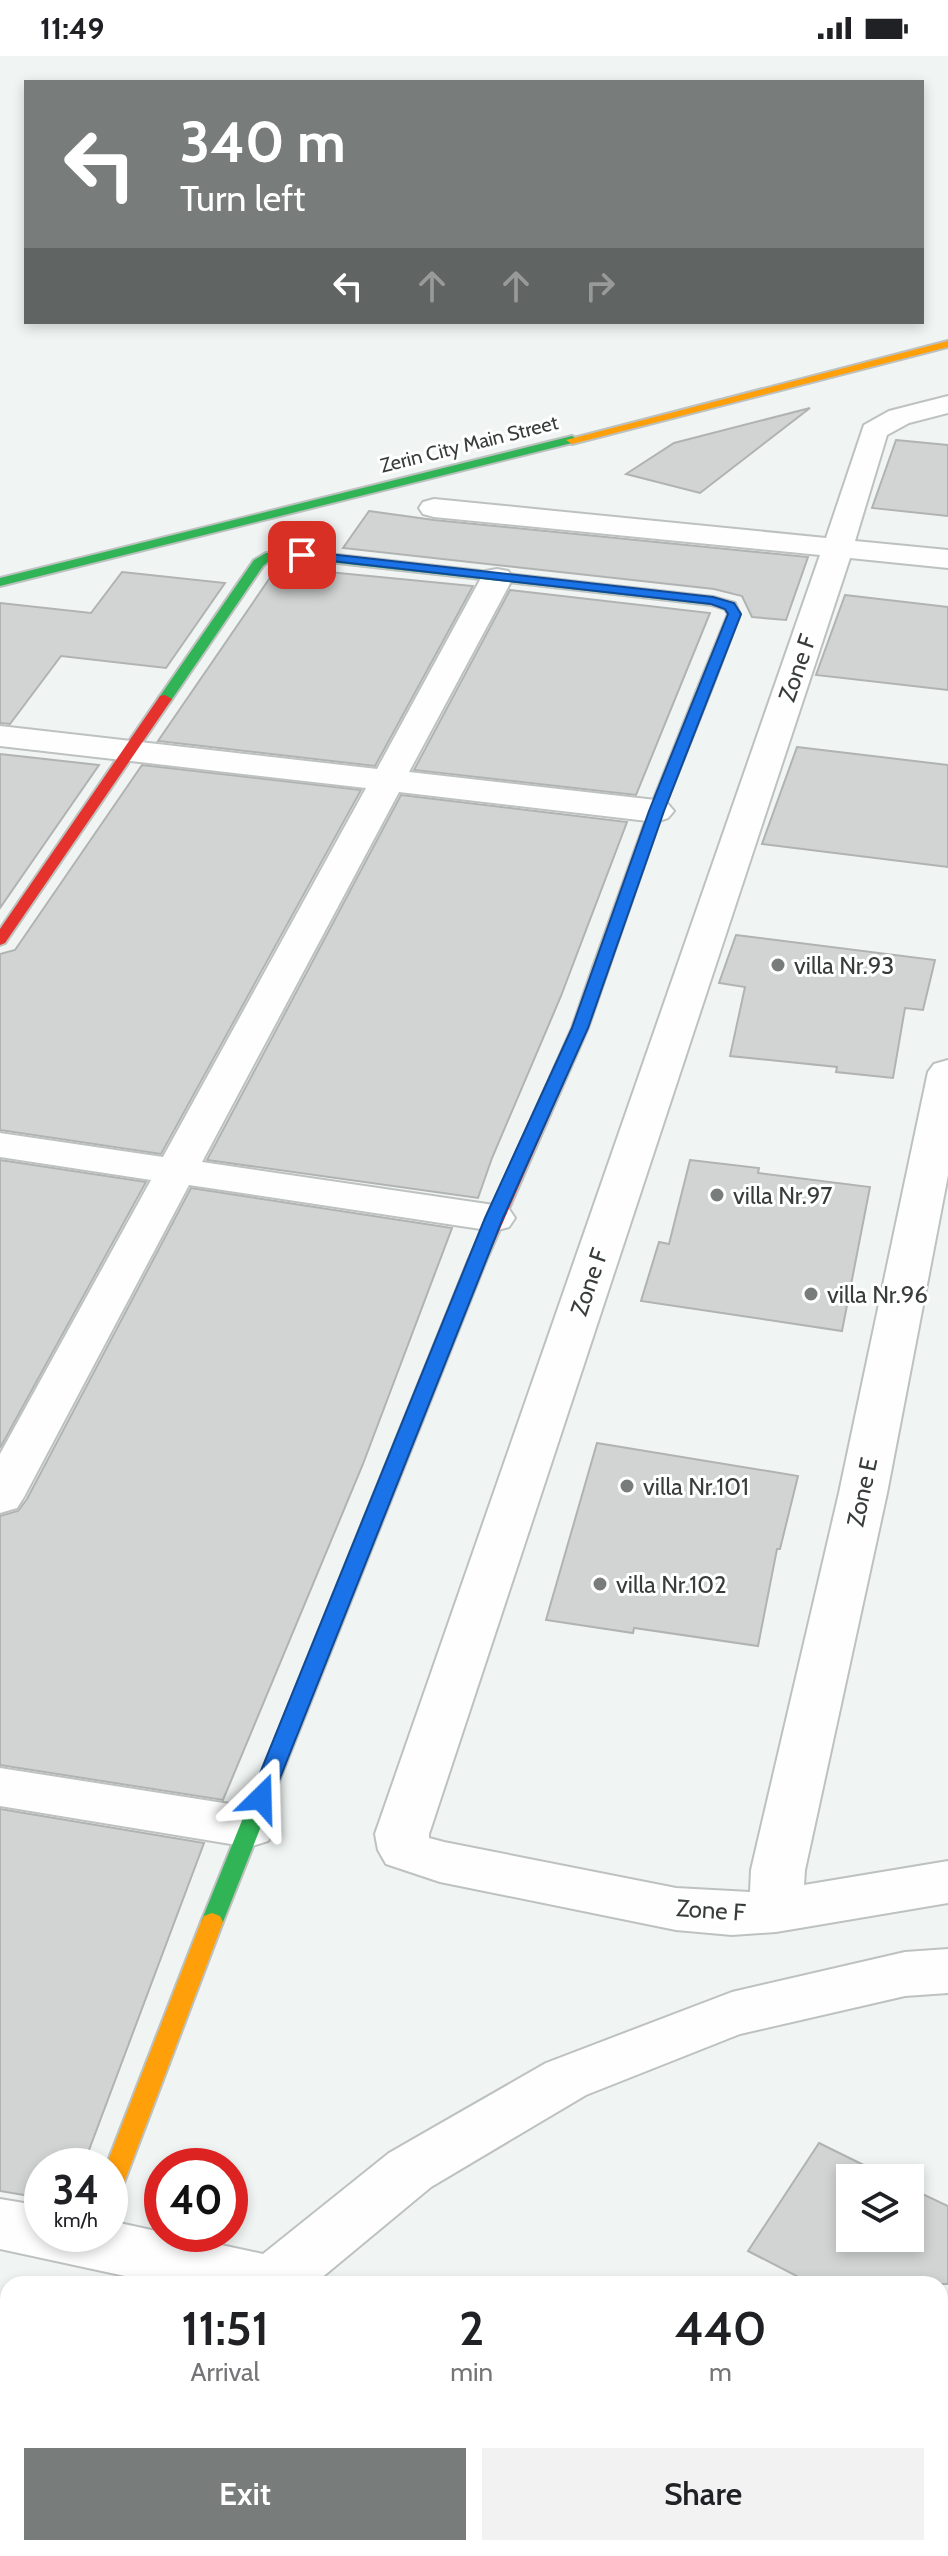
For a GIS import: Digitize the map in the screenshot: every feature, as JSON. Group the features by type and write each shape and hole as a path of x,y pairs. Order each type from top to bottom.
{"street":[{"name":"Zerin City Main Street","path":"0,582 323,504 948,344"},
{"name":"Zone F","path":"776,1911 732,1914 676,1909 440,1862 405,1850 402,1834 838,548 874,431 899,417 948,404"},
{"path":"434,508 948,559"},
{"path":"0,940 258,563 266,557 302,555 713,601 732,609 733,618 656,811 580,1028 494,1218 249,1827 125,2148"},
{"path":"0,1497 497,578"},
{"path":"0,736 656,811"},
{"name":"Zone E","path":"776,1911 778,1870 863,1493 948,1072"},
{"path":"0,1145 494,1218"},
{"path":"0,1787 249,1827"},
{"path":"776,1911 948,1882"},
{"path":"279,2276 410,2170 566,2079 732,2014 905,1974 948,1971"},
{"path":"0,2224 24,2228"},
{"path":"128,2249 241,2276"}],"building":[{"path":"810,408 700,493 626,474 674,443"},
{"path":"896,440 948,445 948,516 872,508"},
{"path":"369,511 808,557 786,620 752,617 742,596 714,589 343,548"},
{"path":"276,569 473,586 375,766 158,741"},
{"path":"122,572 225,583 166,668 61,656 10,724 0,723 0,603 91,613"},
{"path":"510,590 710,613 636,795 414,770"},
{"path":"845,595 948,607 948,690 816,675"},
{"path":"797,747 948,765 948,867 762,844"},
{"path":"0,754 99,765 0,908"},
{"path":"142,765 361,790 161,1154 0,1130 0,954 15,950"},
{"path":"401,795 627,822 561,996 478,1198 207,1160"},
{"path":"736,935 935,960 923,1010 905,1008 893,1078 836,1072 837,1067 730,1056 745,987 719,983"},
{"path":"0,1160 146,1182 0,1448"},
{"path":"690,1160 759,1168 758,1173 870,1187 842,1331 641,1301 659,1242 669,1244"},
{"path":"191,1188 452,1228 363,1464 223,1800 0,1765 0,1516 18,1511 27,1499"},
{"path":"597,1443 798,1476 780,1549 777,1549 758,1646 634,1628 633,1633 546,1620"},
{"path":"0,1809 204,1843 90,2148 24,2148 24,2195 0,2191"},
{"path":"819,2143 862,2164 836,2164 836,2252 924,2252 924,2195 948,2206 948,2276 796,2276 748,2251"}],"traffic: fast":[{"path":"0,582 572,440"},
{"path":"165,699 258,563 266,557 302,555 713,601 730,606 734,614 706,685"},
{"path":"212,1922 477,1261"}],"traffic: slow":[{"path":"572,440 948,344"},
{"path":"601,967 656,811 706,685"},
{"path":"125,2148 212,1922"}],"traffic: jam":[{"path":"0,940 165,699"},
{"path":"477,1261 580,1028 601,967"}],"place":[{"name":"villa Nr.93","path":"778,965"},
{"name":"villa Nr.97","path":"717,1195"},
{"name":"villa Nr.96","path":"811,1294"},
{"name":"villa Nr.101","path":"627,1486"},
{"name":"villa Nr.102","path":"600,1584"}],"route":[{"path":"261,1798 494,1218 580,1028 656,811 734,614 730,606 713,601 302,555"}]}
